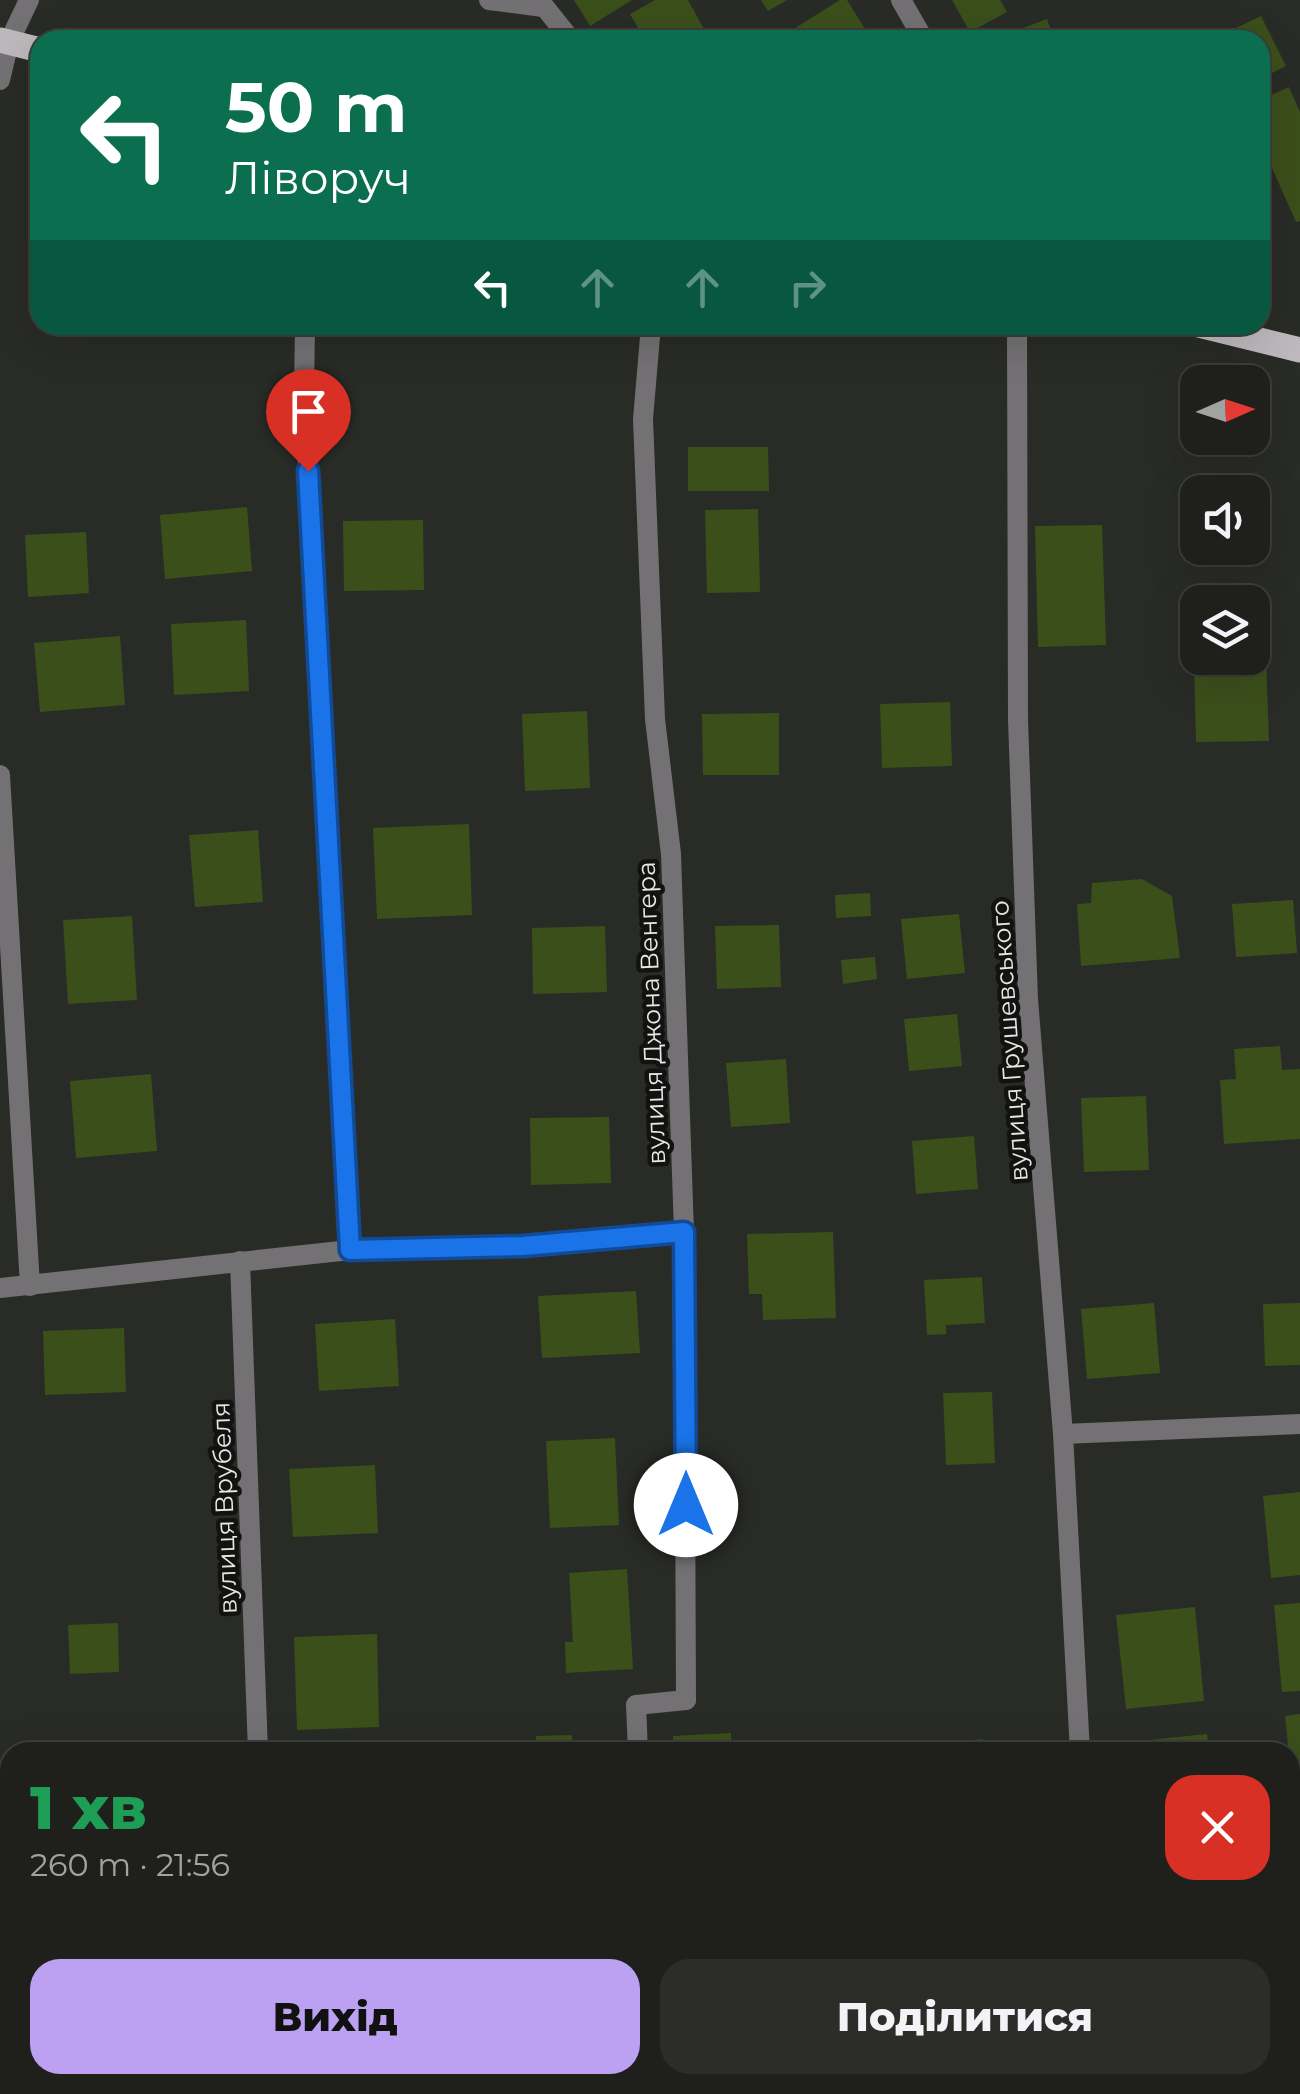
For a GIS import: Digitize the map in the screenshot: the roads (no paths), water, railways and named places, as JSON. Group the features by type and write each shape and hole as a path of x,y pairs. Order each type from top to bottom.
{"main road":[{"path":"5,41 30,47"},
{"path":"1239,335 1300,350"}],"street":[{"path":"0,80 5,41 29,0"},
{"path":"489,0 541,4 563,30"},
{"path":"901,0 918,30"},
{"path":"304,335 350,1250"},
{"name":"вулиця Джона Венгера","path":"638,1742 636,1705 686,1700 684,1232 671,854 655,719 643,419 650,335"},
{"name":"вулиця Грушевського","path":"1017,335 1018,720 1028,999 1063,1434 1079,1742"},
{"path":"0,775 30,1286"},
{"path":"0,1288 350,1250 523,1246 684,1232"},
{"name":"вулиця Врубеля","path":"240,1261 258,1742"},
{"path":"1063,1434 1300,1424"}]}
